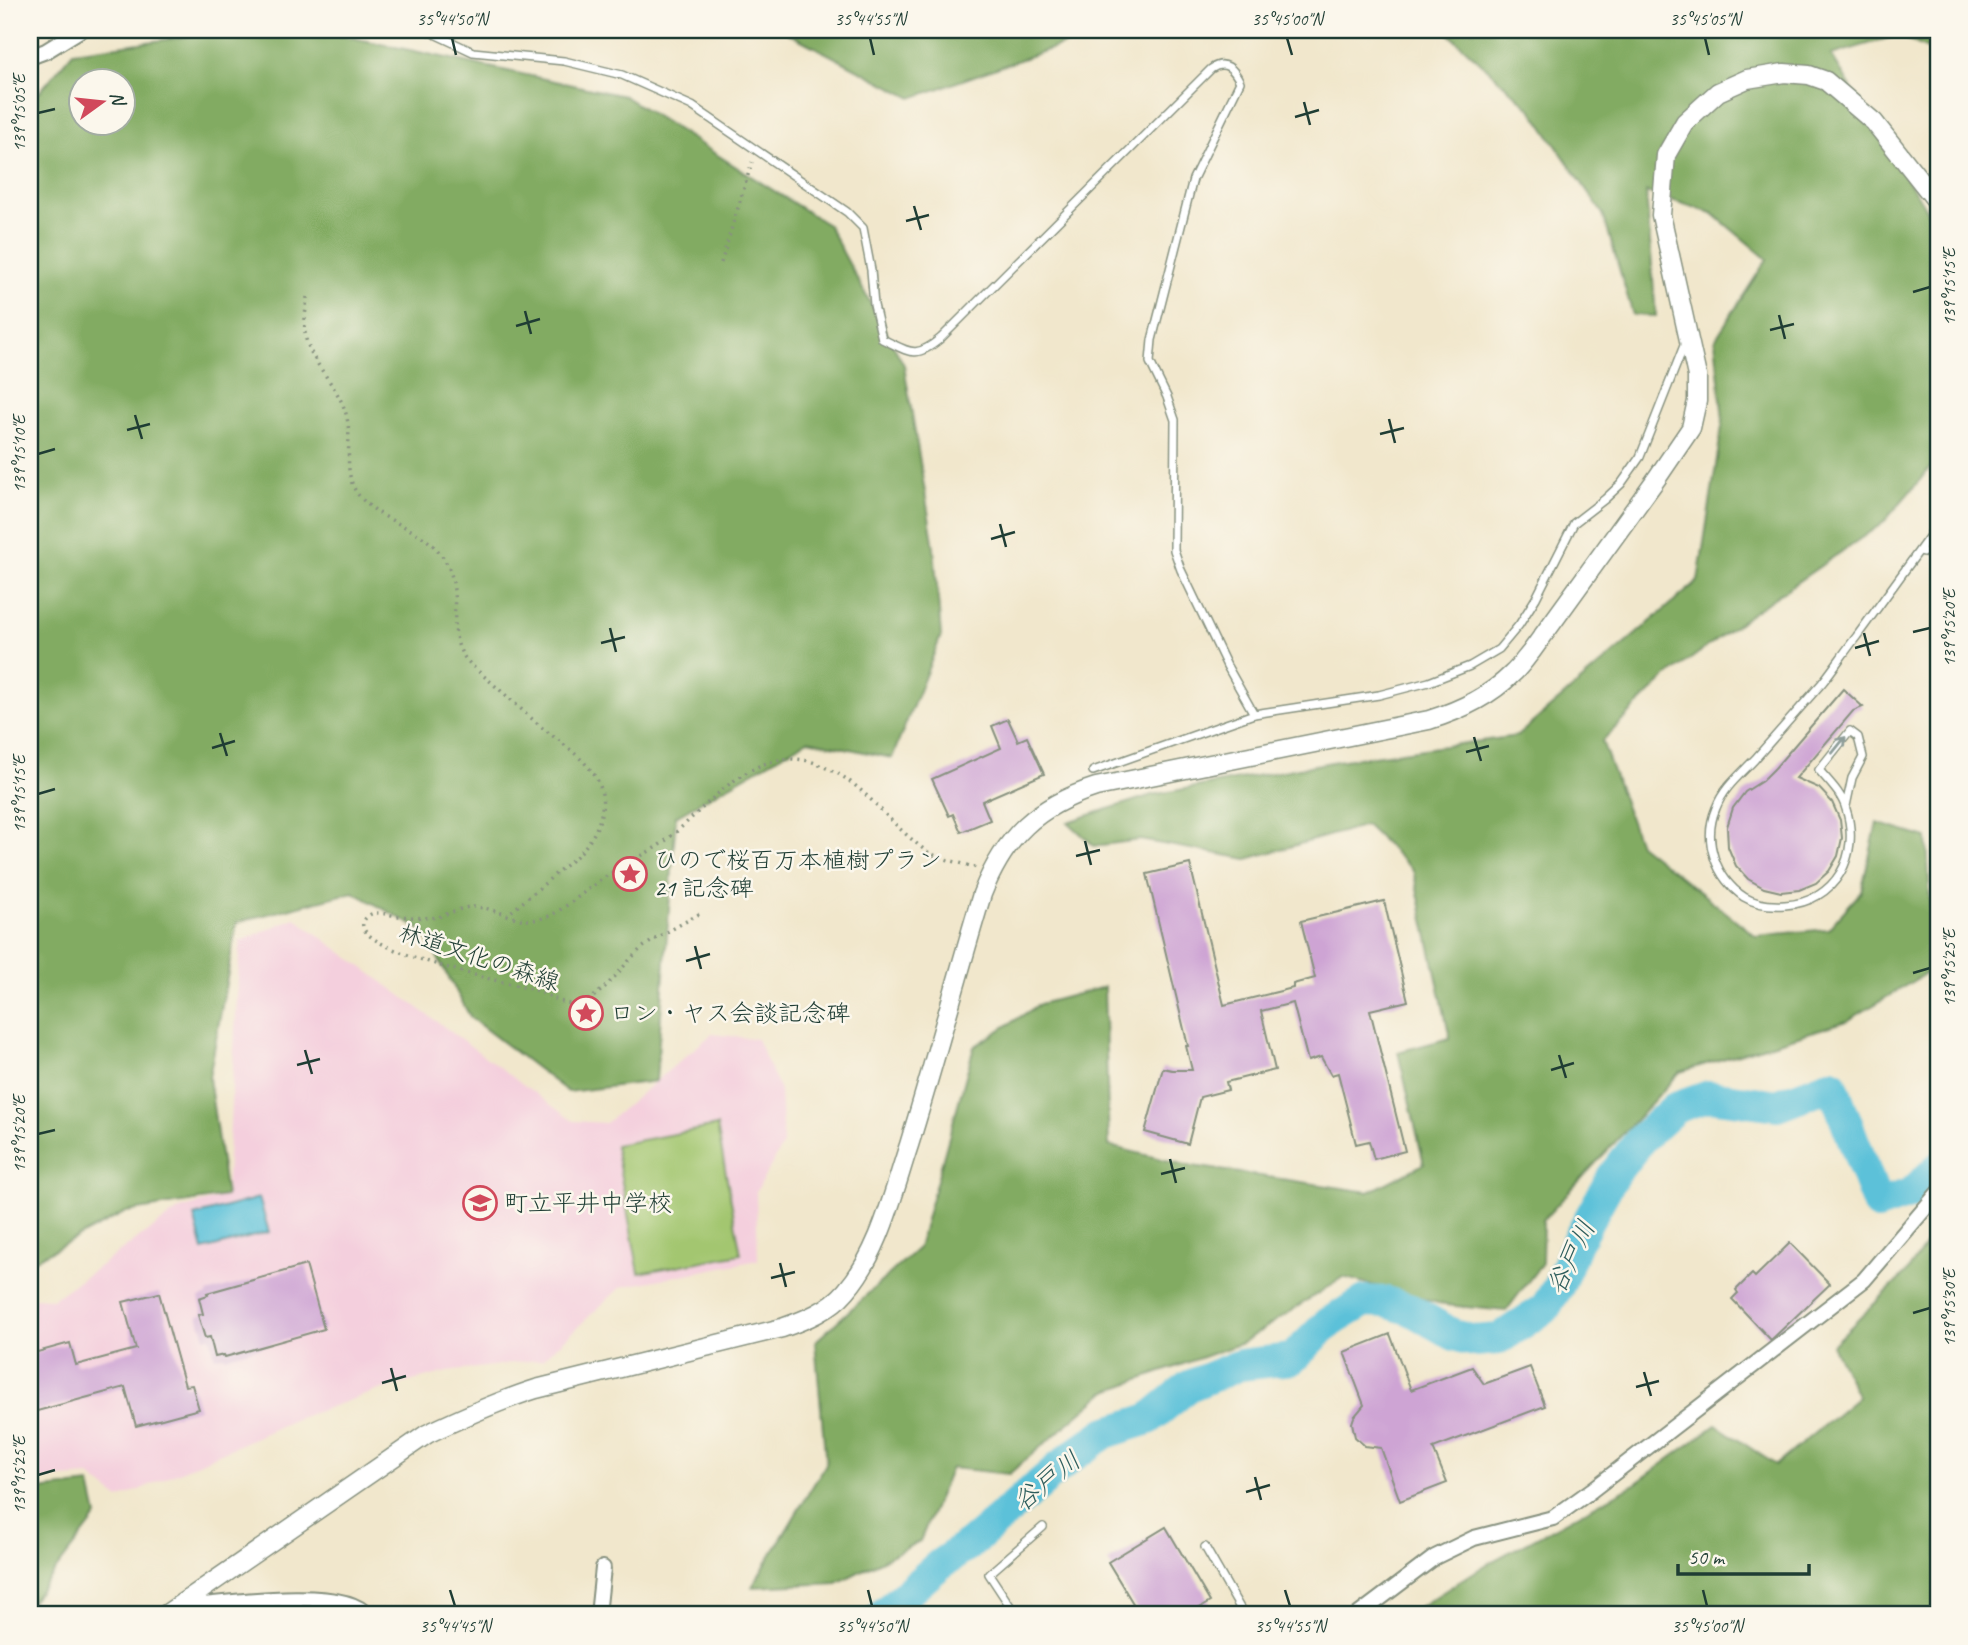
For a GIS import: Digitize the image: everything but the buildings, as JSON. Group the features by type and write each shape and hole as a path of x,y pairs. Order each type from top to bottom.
{"street":[{"path":"30,57 46,51 80,30"},
{"path":"170,1612 427,1434 501,1400 537,1389 803,1321 844,1294 860,1273 886,1219 971,929 991,872 1006,847 1037,816 1061,800 1096,787 1429,720 1452,713 1488,693 1512,674 1531,652 1691,428 1697,401 1697,376 1661,215 1666,155 1685,122 1718,92 1747,79 1784,73 1808,75 1826,82 1874,122 1938,203"},
{"path":"1358,1615 1436,1557 1474,1538 1553,1518 1592,1490 1864,1280 1938,1193"},
{"path":"598,1615 603,1568"},
{"path":"170,1612 306,1598 342,1601 362,1609 366,1615"}],"lane":[{"path":"426,30 473,52 564,61 622,75 692,106 846,212 863,228 874,305 882,339 912,353 928,349 941,338 1211,69 1217,65 1225,65 1235,71 1240,82 1193,179 1152,340 1150,362 1175,420 1174,550 1227,666 1254,714"},
{"path":"1093,771 1254,714 1379,695 1416,685 1470,666 1499,649 1536,598 1574,523 1621,484 1640,457 1688,336"},
{"path":"1846,806 1852,778 1863,757 1858,737 1850,731 1819,771 1834,787 1846,806 1850,825 1851,848 1844,867 1833,884 1816,896 1797,904 1762,904 1746,898 1722,877 1711,845 1711,826 1716,808 1730,782 1752,762 1824,680 1920,551 1938,519"},
{"path":"1929,537 1938,540"},
{"path":"1920,551 1938,555"},
{"path":"1016,1615 989,1574 1043,1527"},
{"path":"1205,1547 1244,1615"}],"path":[{"path":"721,263 756,150"},
{"path":"307,297 305,336 313,358 340,399 347,418 351,481 361,498 379,513 424,537 438,548 449,568 454,585 455,642 465,659 579,757 594,775 602,793 602,810 597,828 584,849 507,914"},
{"name":"林道文化の森線","path":"699,914 641,949 605,986 579,1004 567,1004 534,989 432,963 384,945 365,933 363,925 365,918 371,914 436,917 468,907 483,908 526,921 540,920 665,841 737,778 768,762 786,760 809,761 833,770 855,783 897,826 930,853 991,872"}],"shaded area":[{"name":"町立平井中学校","path":"295,918 573,1121 606,1123 712,1034 757,1039 780,1090 783,1144 756,1192 758,1260 621,1287 543,1359 447,1372 382,1389 296,1419 119,1499 90,1476 30,1480 30,1298 53,1299 180,1209 226,1196 240,941"}],"green space":[{"path":"237,30 316,30 624,96 828,225 904,365 934,547 941,636 892,758 808,740 676,816 656,1081 568,1092 471,1018 423,931 353,892 237,922 209,1078 226,1196 126,1212 30,1262 30,103 73,52"},
{"path":"782,30 1090,30 1070,42 912,98"},
{"path":"1445,30 1938,30 1938,54 1898,35 1831,55 1938,229 1938,459 1883,523 1755,611 1665,678 1602,741 1639,844 1756,936 1828,929 1861,892 1877,823 1927,838 1933,969 1847,1021 1680,1072 1543,1220 1542,1263 1506,1311 1445,1305 1343,1277 1242,1343 1105,1392 1009,1474 951,1468 920,1541 837,1583 752,1587 826,1464 815,1342 918,1248 974,1047 1040,1004 1104,987 1109,1146 1186,1165 1369,1192 1424,1164 1398,1052 1450,1038 1413,870 1366,825 1247,859 1140,840 1094,846 1068,822 1152,795 1337,761 1517,736 1698,581 1723,420 1715,340 1767,259 1712,213 1646,192 1656,316 1633,315 1603,214 1531,109"},
{"path":"717,1126 741,1254 639,1273 615,1145"},
{"path":"1938,1227 1938,1615 1407,1615 1487,1564 1635,1484 1716,1425 1776,1465 1858,1397 1832,1345 1908,1271"},
{"path":"90,1484 97,1516 30,1603 30,1491"}],"water":[{"path":"259,1198 269,1232 203,1250 194,1216"}],"waterway":[{"name":"谷戸川","path":"882,1615 1070,1458 1105,1433 1149,1419 1189,1386 1240,1365 1292,1359 1327,1324 1365,1301 1386,1302 1411,1310 1454,1335 1474,1341 1499,1339 1545,1308 1559,1285 1576,1243 1614,1174 1642,1138 1675,1108 1709,1096 1777,1105 1832,1084 1878,1205 1912,1193 1938,1168"}],"place":[{"name":"ひので桜百万本植樹プラン 21 記念碑","path":"630,874"},
{"name":"ロン・ヤス会談記念碑","path":"586,1013"},
{"name":"町立平井中学校","path":"480,1203"}]}
